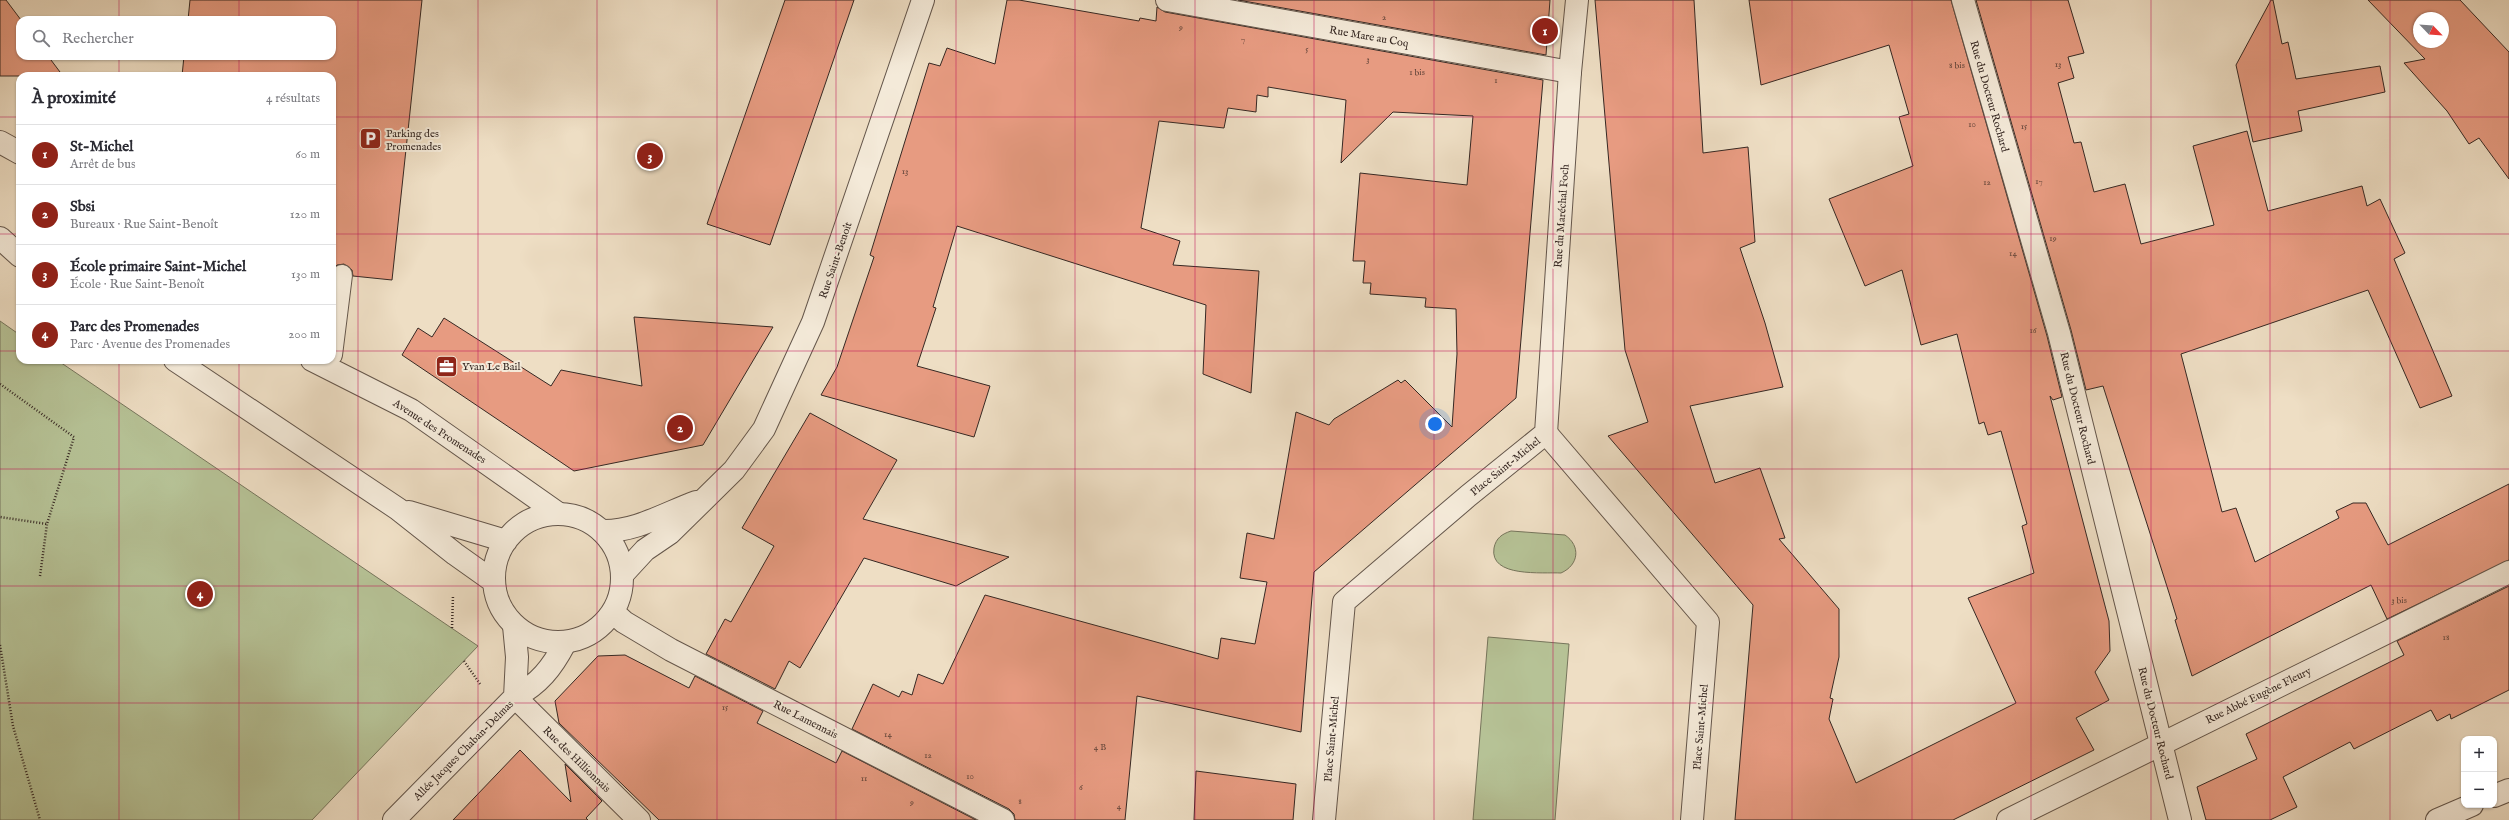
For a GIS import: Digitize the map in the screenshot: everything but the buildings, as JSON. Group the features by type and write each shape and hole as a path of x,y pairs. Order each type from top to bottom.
{"street":[{"name":"Rue Saint-Benoît","path":"622,575 645,550 670,533 734,470 764,429 789,378 813,322 924,0"},
{"name":"Rue Mare au Coq","path":"1167,0 1570,72"},
{"name":"Rue du Maréchal Foch","path":"1546,433 1570,72 1577,0"},
{"name":"Rue du Docteur Rochard","path":"1962,0 2059,334 2180,820"},
{"path":"0,142 16,151"},
{"path":"0,238 16,253"},
{"path":"0,251 16,256"},
{"path":"181,364 398,509 455,554 493,581"},
{"name":"Avenue des Promenades","path":"332,364 412,410 497,468 559,514"},
{"name":"Place Saint-Michel","path":"1324,820 1344,602 1468,496 1546,433 1708,622 1692,820"},
{"name":"Rue Saint-Benoît","path":"602,531 617,532 644,523 705,498"},
{"path":"398,509 506,541"},
{"name":"Avenue des Promenades","path":"559,514 583,519 602,531 620,558 622,575 620,594 613,612 600,627 584,638 565,643 547,642 529,636 514,626 503,613 496,598 493,581 498,553 516,530 529,521 544,516 559,514"},
{"name":"Rue Abbé Eugène Fleury","path":"2008,820 2509,572"},
{"name":"Rue Lamennais","path":"613,612 624,622 671,650 1004,820"},
{"name":"Allée Jacques Chaban-Delmas","path":"514,626 517,657 515,697"},
{"name":"Allée Jacques Chaban-Delmas","path":"394,820 515,697 534,687 551,666 565,643"},
{"name":"Rue des Hillionnais","path":"515,697 640,820"},
{"path":"2497,795 2509,790"},
{"path":"2436,820 2465,808"}],"lane":[{"path":"336,309 342,275"}],"path":[{"path":"0,384 74,437 47,524 40,576"},
{"path":"0,517 47,524"},
{"path":"0,645 13,726 40,820"}],"green space":[{"path":"0,321 16,332 16,364 63,364 478,646 312,820 0,820"},
{"path":"1511,531 1565,535 1574,544 1576,555 1574,560 1567,570 1561,573 1531,573 1508,569 1500,564 1495,558 1494,548 1500,537"},
{"path":"1488,637 1569,644 1555,820 1473,820"}],"place":[{"name":"St-Michel","path":"1545,31"},
{"name":"Parking des Promenades","path":"370,139"},
{"name":"École primaire Saint-Michel","path":"650,156"},
{"name":"Yvan Le Bail","path":"447,366"},
{"name":"Sbsi","path":"680,428"},
{"name":"Parc des Promenades","path":"200,594"}]}
